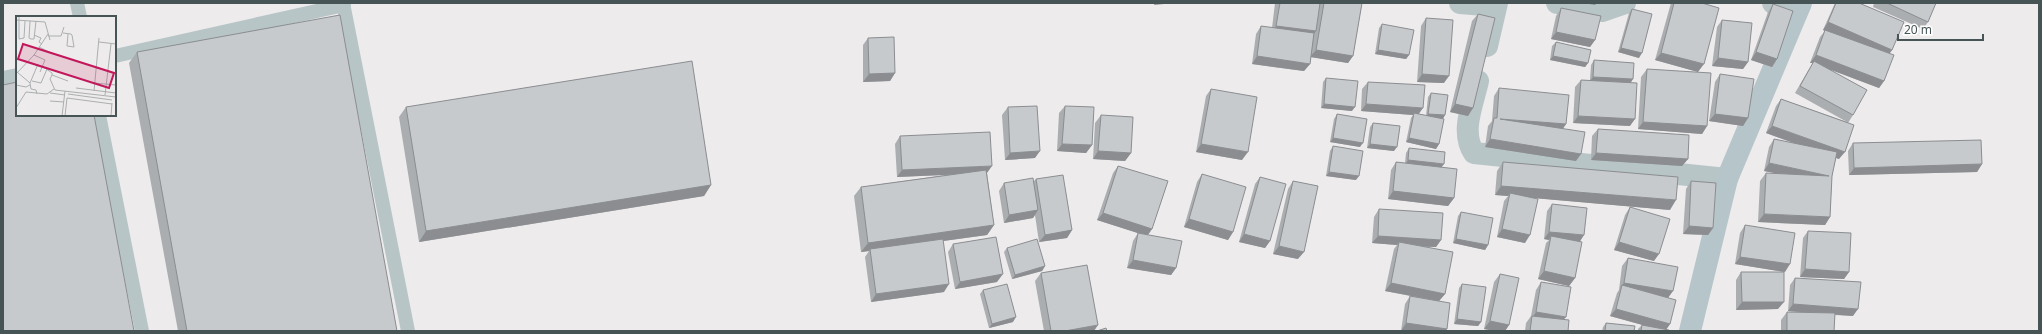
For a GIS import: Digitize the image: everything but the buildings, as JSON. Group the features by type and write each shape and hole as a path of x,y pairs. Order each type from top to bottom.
{"street":[{"path":"1460,3 1496,5 1467,130 1469,144 1474,153 1727,179"},
{"path":"1558,3 1603,7 1625,3"},
{"path":"1690,331 1727,179 1801,4 1773,3"}],"lane":[{"path":"78,3 80,16"},
{"path":"116,56 343,4 408,331"},
{"path":"3,78 16,75"},
{"path":"99,116 142,331"}]}
